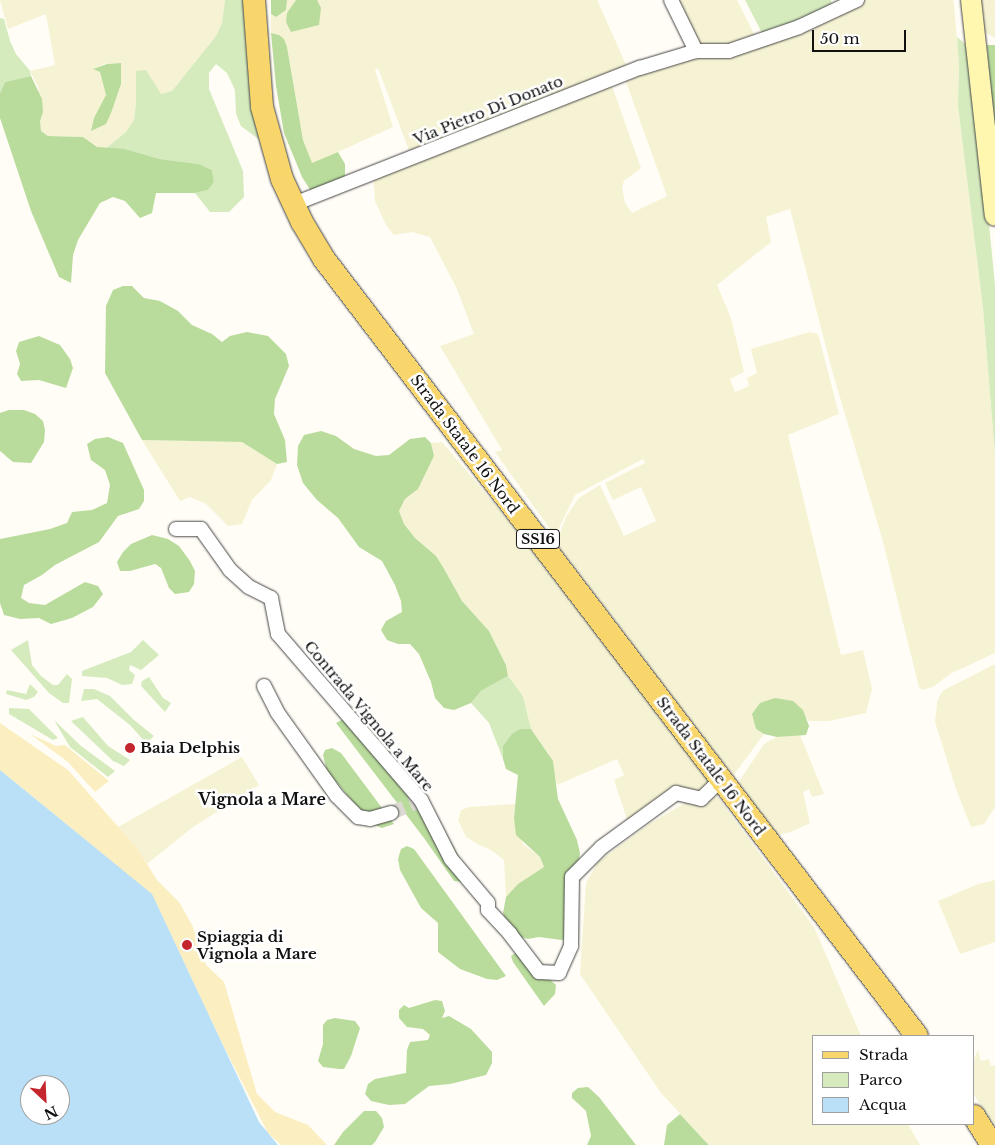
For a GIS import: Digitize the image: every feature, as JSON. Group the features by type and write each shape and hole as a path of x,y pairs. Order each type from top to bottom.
{"main road":[{"name":"Strada Statale 16 Nord","path":"254,0 262,107 282,179 324,260 916,1035"},
{"path":"975,1118 992,1145"}],"street":[{"path":"670,0 696,51"},
{"name":"Via Pietro Di Donato","path":"294,204 546,103 640,68 696,51 729,51 799,27 857,0"},
{"path":"971,0 995,216"},
{"name":"Contrada Vignola a Mare","path":"176,529 201,529 230,570 248,587 271,598 278,634 421,800 451,859 488,903 488,910 510,934 539,972 560,973 571,946 572,878 602,847 676,793 701,799 721,780"},
{"path":"264,686 277,712 337,796 358,817 370,819 391,813"}],"shaded area":[{"path":"0,0 225,0 222,23 216,36 172,91 161,94 136,71 134,120 126,132 105,149 97,147 83,137 48,136 41,131 39,121 43,112 38,87 30,71 55,65 46,14 8,29","holes":["121,63 121,84 116,98 101,106 106,95 100,71 94,69 104,64"]},
{"path":"287,0 597,0 628,69 410,153 378,68 375,70 393,127 312,164 303,140 287,47 279,35 271,33 271,14 276,16 286,10"},
{"path":"673,0 737,0 755,36 715,49 698,48"},
{"path":"864,0 953,0 954,4 959,65 958,106 983,308 995,455 995,653 950,674 933,687 922,690 919,687 882,538 833,374 790,209 766,217 771,242 717,285 731,318 744,372 730,379 735,392 749,386 747,378 757,373 751,349 810,332 818,334 839,414 788,435 841,655 863,650 872,689 866,713 829,721 808,721 807,718 756,729 764,734 733,776 556,543 566,517 579,498 600,485 624,536 656,521 641,487 613,500 605,483 645,463 643,459 575,495 555,536 495,452 502,450 440,346 474,334 457,289 430,237 412,232 394,235 386,225 375,201 373,176 611,83 641,168 624,181 622,187 625,203 632,213 667,196 624,76 790,34"},
{"path":"979,0 995,0 995,38 985,32"},
{"path":"142,440 242,442 277,464 271,480 252,500 242,524 228,526 206,504 190,497 180,501"},
{"path":"442,442 543,561 712,785 699,795 675,792 629,825 614,780 624,775 617,759 557,785 548,753 531,729 523,696 508,676 506,665 489,631 462,601 436,556 415,538 404,524 399,511 405,499 418,489 434,456 431,443"},
{"path":"995,664 995,807 984,824 971,827 957,792 935,722 937,703 944,690"},
{"path":"800,735 824,794 812,797 809,789 803,792 810,823 791,832 776,835 738,783 764,744 777,737"},
{"path":"242,757 259,785 193,827 147,864 137,848 118,827"},
{"path":"717,796 814,927 861,1035 812,1035 812,1125 909,1125 920,1145 709,1145 661,1093 580,974 586,883 598,862 649,824 685,803 700,805"},
{"path":"515,804 514,818 523,844 540,857 544,867 518,884 506,897 504,860 491,850 466,837 458,820 461,810 469,807"},
{"path":"995,880 995,942 960,954 938,901 978,884"},
{"path":"978,1050 981,1061 989,1059 991,1066 995,1065 995,1127 975,1097 975,1057"}],"green space":[{"path":"225,0 246,0 261,141 241,126 236,114 235,90 227,73 216,64 209,73 209,89 243,171 244,197 229,212 210,212 195,193 208,190 214,182 212,170 199,164 160,159 125,149 105,149 126,132 134,120 136,71 146,70 161,94 172,91 216,36 222,23"},
{"path":"271,0 287,0 286,10 276,17 271,14"},
{"path":"296,0 317,0 321,8 319,25 291,32 286,22 287,13"},
{"path":"745,0 831,0 832,9 762,33"},
{"path":"0,18 4,19 16,54 30,71 31,76 5,82 0,93"},
{"path":"271,33 279,35 284,39 287,47 303,140 312,163 338,152 345,164 345,182 311,191 302,177 284,133 276,86"},
{"path":"957,37 972,50 995,285 995,455 983,308 958,106 959,65"},
{"path":"987,45 995,45 995,137"},
{"path":"121,63 121,84 111,113 106,124 91,131 94,118 106,95 100,72 93,69 107,64"},
{"path":"31,76 42,99 41,131 48,136 83,137 97,147 125,149 160,159 199,164 212,170 214,182 208,190 195,193 156,193 152,213 140,218 125,201 113,197 100,203 78,240 73,255 71,283 59,277 31,211 0,118 0,93 5,82"},
{"path":"123,286 132,286 144,298 160,301 178,311 192,325 212,334 222,342 230,336 247,332 268,336 286,354 289,366 275,399 274,414 285,440 287,462 277,464 242,442 142,440 105,373 106,306 113,290"},
{"path":"39,336 60,345 70,359 73,368 66,388 39,380 21,381 17,374 20,364 16,351 19,342"},
{"path":"9,410 24,410 35,414 43,421 45,430 44,442 31,463 13,462 0,451 0,413"},
{"path":"321,431 336,436 354,449 376,456 389,455 410,439 425,437 431,443 434,456 418,489 405,499 399,511 404,524 415,538 436,556 462,601 489,631 506,665 508,676 481,691 471,703 454,710 444,708 435,698 431,682 419,654 410,644 398,644 387,640 381,630 386,621 402,612 401,601 395,585 382,561 359,547 338,518 317,500 303,483 297,465 298,446 304,435"},
{"path":"108,437 123,443 144,490 144,501 139,509 118,516 99,542 55,565 24,585 21,598 29,603 45,605 85,582 98,586 103,594 93,607 72,618 51,624 39,618 20,619 4,615 0,603 0,539 50,529 67,523 72,512 92,510 107,503 110,485 105,470 91,460 87,444 95,439"},
{"path":"152,535 168,539 179,546 190,561 195,571 194,584 189,592 175,594 169,588 161,568 155,564 130,571 120,571 117,562 123,552 131,544"},
{"path":"28,640 32,665 41,676 53,685 58,685 67,674 72,679 69,703 63,703 49,693 11,650"},
{"path":"143,640 159,655 141,670 130,665 129,670 135,675 132,684 122,685 107,678 82,676 82,671 131,652"},
{"path":"508,676 523,696 531,729 520,729 503,746 503,759 489,723 471,703 481,691"},
{"path":"149,677 163,698 171,703 165,712 141,686 142,681"},
{"path":"30,684 38,692 34,697 26,700 6,694 7,690 26,694"},
{"path":"84,689 94,689 110,696 134,720 154,736 146,743 130,725 97,699 81,701"},
{"path":"775,698 793,701 803,710 809,726 806,735 777,737 764,734 756,729 752,714 760,703"},
{"path":"9,708 29,709 58,738 53,740 9,714"},
{"path":"351,715 359,717 382,733 396,765 437,816 459,857 463,869 462,882 454,881 424,838 336,723"},
{"path":"83,717 108,746 130,760 124,766 113,761 71,721"},
{"path":"54,720 81,746 115,771 108,777 70,747"},
{"path":"520,729 531,729 553,761 558,799 577,840 580,853 568,937 562,940 539,937 528,939 517,936 506,922 503,913 506,897 518,884 544,867 540,857 516,835 514,818 518,775 506,769 503,759 503,746 512,734"},
{"path":"332,748 341,753 394,824 382,828 372,824 327,771 323,755 325,750"},
{"path":"407,846 414,849 506,976 497,980 487,979 460,969 438,952 438,923 421,908 400,870 398,859 401,849"},
{"path":"518,951 556,985 555,994 544,1006 513,962 511,956"},
{"path":"435,1000 442,1001 445,1011 442,1018 449,1016 471,1029 492,1052 492,1063 486,1075 450,1084 429,1086 405,1104 389,1105 371,1101 365,1094 368,1084 375,1079 406,1073 407,1050 410,1042 428,1040 430,1035 423,1029 407,1027 399,1018 399,1010 404,1005 409,1008"},
{"path":"335,1018 355,1021 360,1028 351,1056 344,1069 323,1067 318,1061 323,1044 323,1025 327,1020"},
{"path":"588,1087 599,1097 636,1145 587,1145 591,1136 586,1111 572,1098 572,1093 578,1088"},
{"path":"364,1111 376,1111 382,1118 384,1127 375,1142 372,1145 334,1145 343,1132"},
{"path":"680,1114 709,1145 664,1145 667,1125"}],"sand":[{"name":"Spiaggia di Vignola a Mare","path":"0,723 68,770 137,848 157,880 179,902 192,925 206,965 224,982 257,1094 275,1112 308,1125 327,1145 281,1145 268,1133 221,1041 156,903 116,865 0,770"},
{"path":"30,734 56,746 65,745 109,781 95,792 68,762"}],"water":[{"path":"0,770 152,894 259,1122 278,1145 0,1145"}],"tunnel":[{"path":"391,813 421,800"}],"place":[{"name":"Baia Delphis","path":"130,748"},
{"name":"Spiaggia di Vignola a Mare","path":"187,945"}],"district":[{"name":"Vignola a Mare","path":"262,799"}]}
